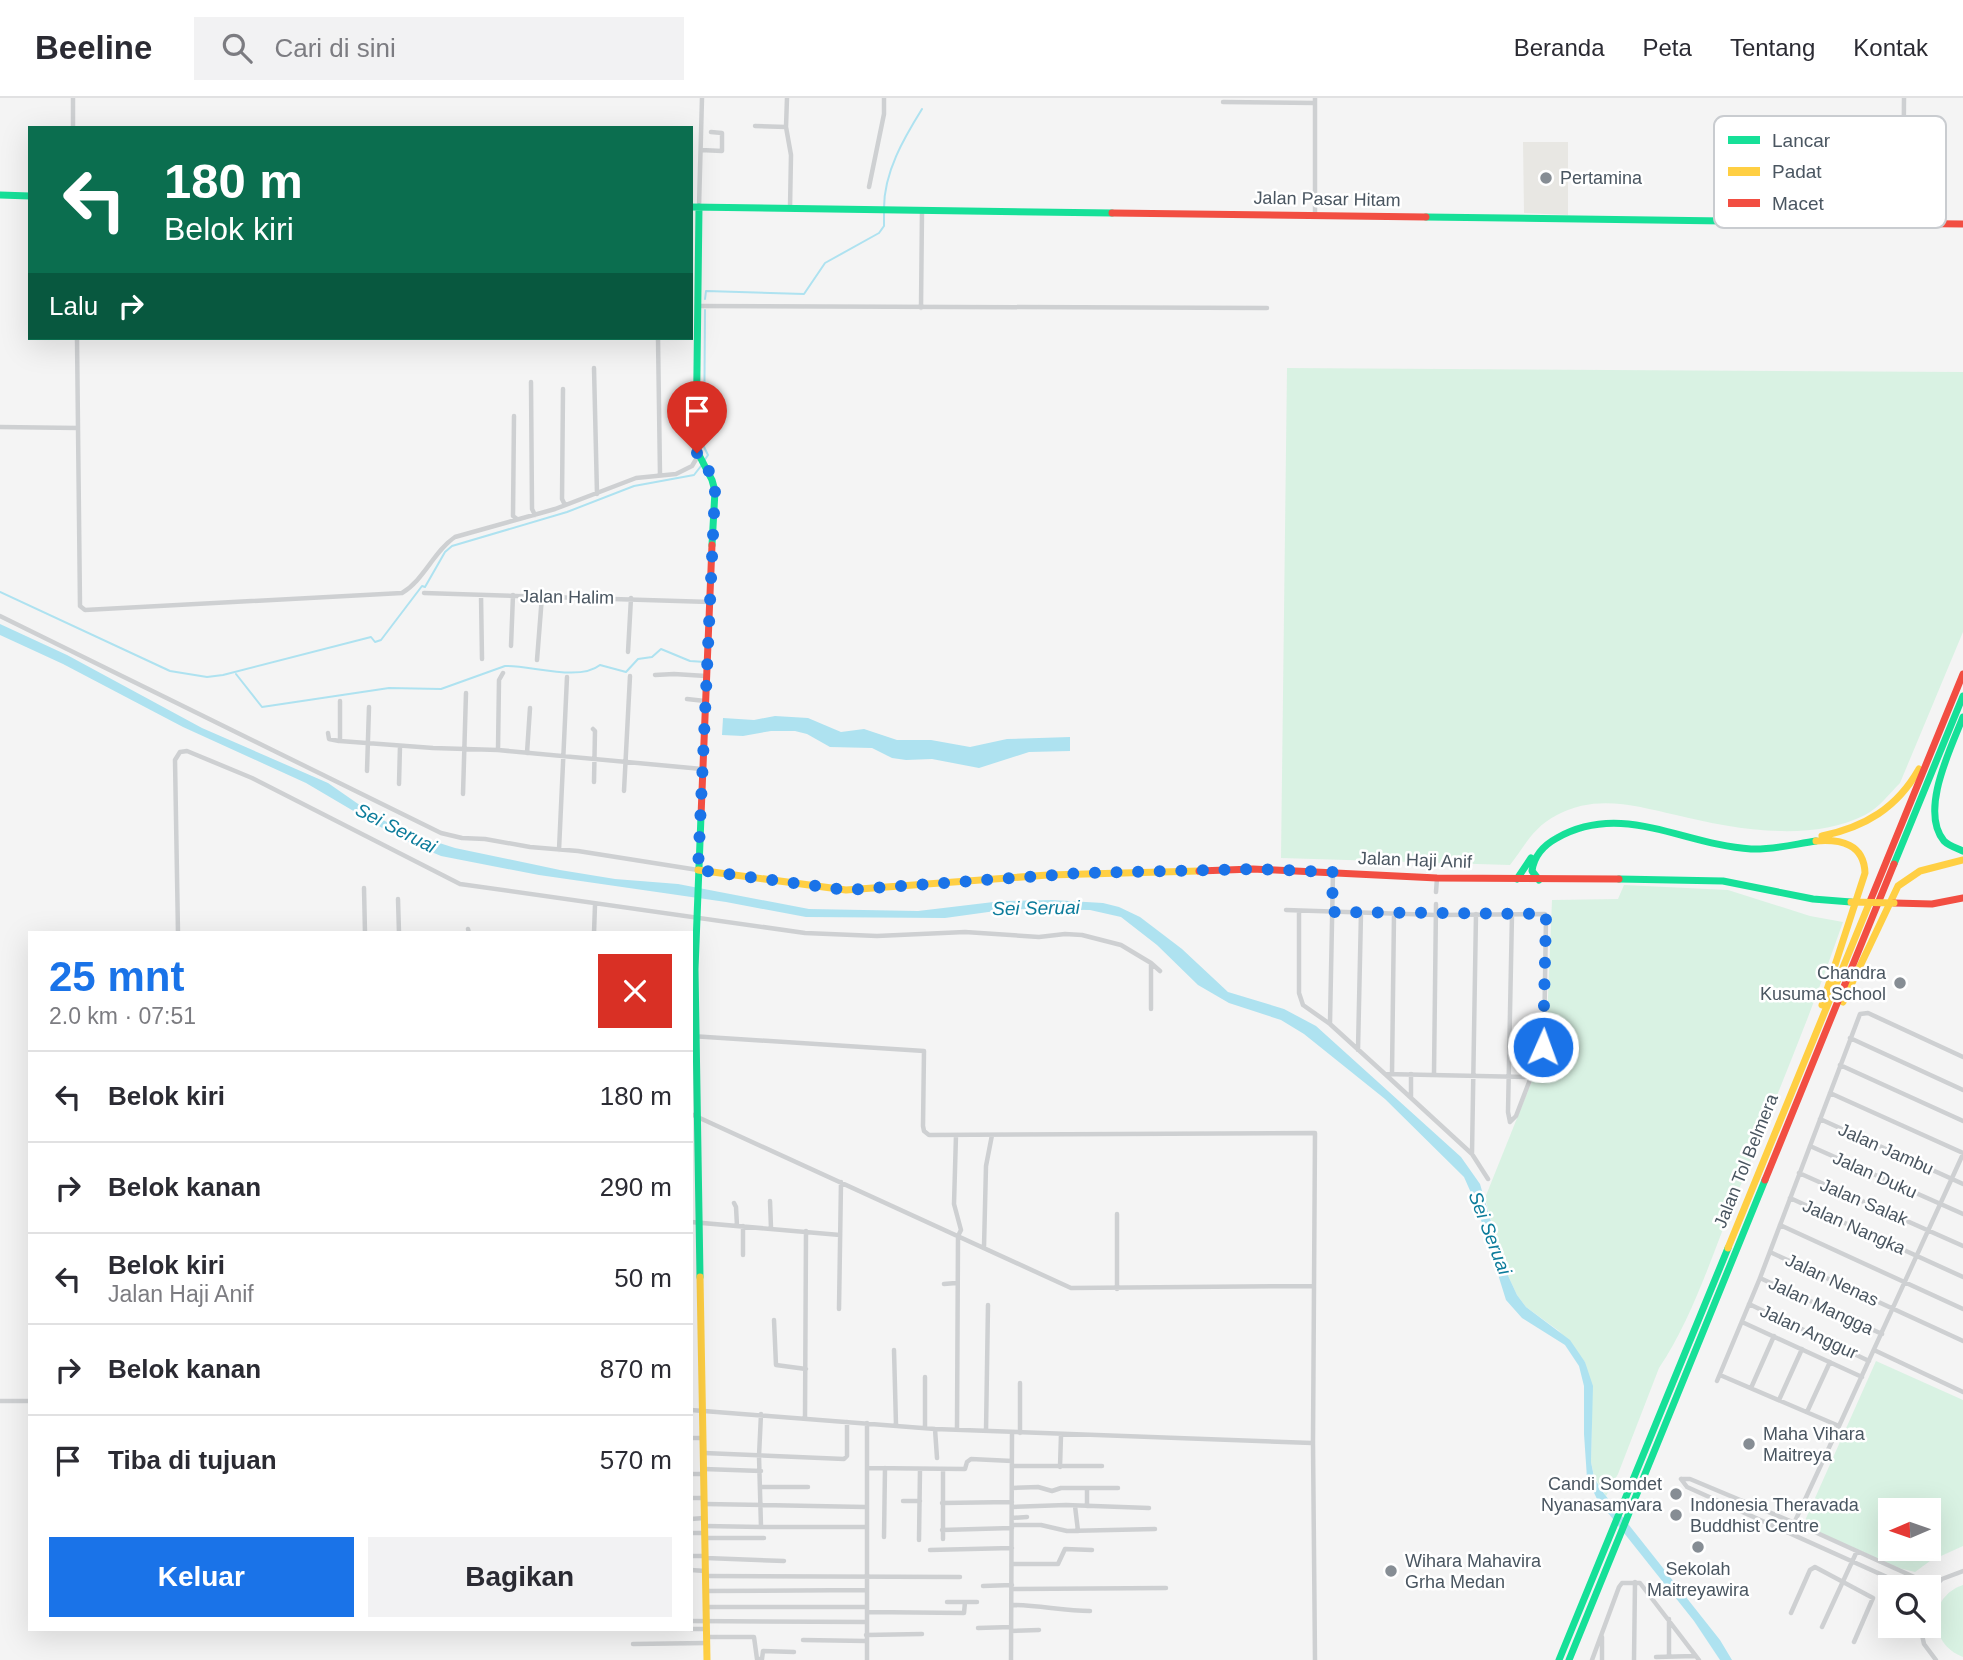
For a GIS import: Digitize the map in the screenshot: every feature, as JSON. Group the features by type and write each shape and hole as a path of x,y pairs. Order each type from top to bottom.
{"main road":[{"path":"0,195 28,196"},
{"name":"Jalan Pasar Hitam","path":"695,207 1714,221"},
{"path":"695,207 699,457 713,481 715,491 698,870 694,1036 695,1223 704,1411 707,1660"},
{"path":"1517,879 1550,838 1567,827 1592,819 1630,820 1755,844 1833,835 1865,824 1892,806 1912,782 1963,667"},
{"name":"Jalan Tol Belmera","path":"1569,1660 1615,1534 1963,674"},
{"name":"Jalan Tol Belmera","path":"1625,1509 1793,1113 1963,696"},
{"path":"1963,717 1936,795 1934,816 1941,838 1952,847 1963,851"},
{"path":"1539,880 1532,871 1532,863 1547,844 1567,830 1593,822 1629,823 1734,847 1770,849 1832,840 1853,847 1865,864 1864,886 1805,1059"},
{"path":"1793,1113 1806,1092 1840,1008 1895,891 1906,879 1920,871 1963,860"},
{"name":"Jalan Haji Anif","path":"698,870 846,890 1082,873 1253,869 1437,878 1723,881 1813,899 1894,904 1932,904 1963,898"},
{"name":"Jalan Tol Belmera","path":"1559,1660 1615,1534"}],"street":[{"path":"73,98 73,126"},
{"path":"695,207 701,150 702,98"},
{"path":"787,98 786,127 791,155 790,208"},
{"path":"869,187 884,114 884,98"},
{"path":"1904,98 1904,116"},
{"path":"1223,102 1315,100 1315,215"},
{"path":"755,126 786,127"},
{"path":"701,150 722,151 722,134 711,132"},
{"path":"921,309 922,209"},
{"path":"697,306 921,309 1267,308"},
{"path":"77,340 80,606 85,610 397,594 406,591 445,543 454,537 536,515 636,478 676,474 692,466 699,457"},
{"path":"658,340 660,475"},
{"path":"594,368 597,494"},
{"path":"531,382 532,509 536,515"},
{"path":"563,389 562,499 565,505"},
{"path":"514,416 513,517 517,520"},
{"path":"0,427 78,428"},
{"name":"Jalan Halim","path":"424,593 710,602"},
{"path":"481,595 482,659"},
{"path":"512,646 513,595"},
{"path":"537,660 542,596"},
{"path":"628,652 631,598"},
{"path":"0,616 441,833 698,870"},
{"path":"498,750 499,680 503,673"},
{"path":"655,675 706,676"},
{"path":"624,792 631,676"},
{"path":"559,850 566,677"},
{"path":"463,794 466,693"},
{"path":"687,699 705,701"},
{"path":"339,741 340,701"},
{"path":"367,771 369,707"},
{"path":"527,753 530,708"},
{"path":"593,729 594,782"},
{"path":"328,733 328,738 339,741 498,750 702,769"},
{"path":"398,784 400,746"},
{"path":"178,931 175,760 180,752 187,751 252,779 460,884 595,905 831,935 965,932 1039,937 1082,934 1121,944 1160,971"},
{"path":"1330,1024 1333,872"},
{"path":"1436,892 1437,878"},
{"path":"364,888 365,931"},
{"path":"398,899 399,931"},
{"path":"1434,1074 1436,904"},
{"path":"594,931 595,905"},
{"path":"1286,910 1436,915 1476,914 1512,914 1543,914 1546,918 1544,1042 1516,1116 1510,1122 1508,1076 1512,914"},
{"path":"1299,911 1300,1000 1472,1153 1488,1179"},
{"path":"1358,1050 1361,913"},
{"path":"1392,1074 1394,914"},
{"path":"1472,1153 1476,914"},
{"path":"1151,1009 1152,964"},
{"path":"1839,1426 1751,1388 1719,1378 1862,1012 1963,1057"},
{"path":"694,1036 924,1052 924,1131 929,1135 1315,1133 1315,1660"},
{"path":"1850,1038 1963,1090"},
{"path":"1840,1065 1963,1121"},
{"path":"1385,1074 1531,1077"},
{"path":"1411,1074 1411,1099"},
{"path":"1790,1532 1963,1154 1830,1093"},
{"path":"694,1116 1071,1288 1313,1286"},
{"name":"Jalan Jambu","path":"1820,1119 1963,1184"},
{"path":"956,1135 954,1204 961,1230 958,1236 957,1283 957,1429"},
{"path":"984,1247 986,1166 992,1135"},
{"name":"Jalan Duku","path":"1810,1146 1963,1214"},
{"name":"Jalan Salak","path":"1799,1174 1963,1246"},
{"path":"839,1309 841,1182"},
{"name":"Jalan Nangka","path":"1790,1198 1963,1277"},
{"path":"770,1201 771,1228"},
{"path":"734,1203 737,1207 743,1255"},
{"path":"1117,1214 1117,1289"},
{"path":"695,1223 839,1235"},
{"path":"1780,1225 1963,1309"},
{"path":"805,1418 806,1231"},
{"name":"Jalan Nenas","path":"1770,1252 1963,1341"},
{"name":"Jalan Mangga","path":"1760,1278 1882,1334"},
{"path":"944,1284 957,1283"},
{"name":"Jalan Anggur","path":"1749,1304 1869,1361"},
{"path":"986,1430 988,1305"},
{"path":"774,1320 776,1365 806,1369"},
{"path":"1742,1322 1862,1377"},
{"path":"1751,1388 1773,1336"},
{"path":"1780,1401 1802,1349"},
{"path":"894,1350 896,1425"},
{"path":"1874,1350 1963,1392"},
{"path":"1807,1412 1830,1362"},
{"path":"925,1377 925,1428"},
{"path":"1020,1384 1020,1433"},
{"path":"0,1401 28,1401"},
{"path":"693,1410 936,1429 1313,1443"},
{"path":"761,1414 761,1527"},
{"path":"704,1453 846,1458 847,1422"},
{"path":"867,1423 867,1660"},
{"path":"936,1429 937,1458"},
{"path":"1011,1660 1012,1432"},
{"path":"1060,1467 1061,1435"},
{"path":"693,1438 704,1438"},
{"path":"866,1468 965,1469 971,1459 1060,1467 1102,1466"},
{"path":"884,1537 885,1468"},
{"path":"919,1540 920,1469"},
{"path":"943,1469 943,1539"},
{"path":"693,1474 704,1471 761,1471"},
{"path":"1884,1575 1687,1487 1681,1479 1690,1479 1795,1523 1910,1575"},
{"path":"761,1487 808,1487"},
{"path":"1012,1488 1038,1487 1052,1491 1061,1488 1118,1488"},
{"path":"1087,1488 1087,1506"},
{"path":"693,1499 761,1505 865,1507"},
{"path":"903,1501 920,1500"},
{"path":"1737,1510 1740,1501"},
{"path":"943,1503 1149,1508"},
{"path":"1075,1506 1078,1531"},
{"path":"1012,1518 1027,1517"},
{"path":"693,1520 705,1529 764,1538"},
{"path":"942,1530 1041,1525 1067,1531 1155,1529"},
{"path":"693,1532 705,1529 761,1527 866,1527"},
{"path":"930,1550 1012,1548"},
{"path":"1012,1564 1058,1564 1065,1549 1092,1550"},
{"path":"1822,1627 1857,1551"},
{"path":"693,1556 784,1561"},
{"path":"1791,1613 1815,1567 1873,1598 1854,1642"},
{"path":"693,1571 706,1574 960,1577"},
{"path":"1941,1581 1963,1571"},
{"path":"1634,1660 1635,1582"},
{"path":"1593,1658 1621,1584 1635,1582 1640,1583 1698,1658"},
{"path":"983,1586 1166,1588"},
{"path":"706,1591 866,1590"},
{"path":"947,1602 977,1602"},
{"path":"706,1607 964,1613 965,1602"},
{"path":"1012,1605 1043,1605 1060,1611 1090,1611"},
{"path":"1669,1619 1669,1656"},
{"path":"693,1622 707,1633"},
{"path":"633,1644 707,1633 867,1622"},
{"path":"978,1628 1039,1630"},
{"path":"693,1630 754,1637 757,1659 762,1660 763,1651 794,1652"},
{"path":"1602,1632 1602,1660"},
{"path":"803,1640 922,1634"},
{"path":"1923,1638 1936,1660"},
{"path":"1656,1657 1698,1658"}],"shaded area":[{"name":"Pertamina","path":"1523,142 1568,142 1568,215 1524,213"}],"green space":[{"path":"1287,368 1963,372 1963,632 1900,783 1865,815 1820,829 1746,829 1631,806 1601,803 1572,809 1548,820 1530,837 1510,865 1281,858"},
{"path":"1624,885 1728,890 1810,916 1843,922 1804,1028 1700,1288 1659,1368 1618,1474 1606,1496 1594,1476 1591,1462 1592,1417 1585,1362 1559,1331 1526,1307 1517,1295 1505,1269 1485,1198 1546,1046 1552,900 1618,899"},
{"path":"1876,1361 1963,1400 1963,1546 1941,1556 1941,1498 1878,1498 1878,1559 1803,1525"},
{"path":"1883,1561 1930,1561 1915,1572"},
{"path":"1963,1585 1963,1657 1951,1651 1941,1638 1941,1603 1951,1591"}],"water":[{"name":"Sei Seruai","path":"0,624 67,655 202,728 328,783 374,815 405,832 455,848 560,870 615,879 678,884 809,909 918,911 1002,901 1052,900 1103,903 1140,917 1182,949 1228,992 1284,1009 1316,1026 1461,1157 1480,1184 1505,1269 1517,1295 1526,1307 1570,1340 1585,1362 1593,1386 1591,1462 1594,1477 1602,1491 1720,1640 1732,1660 1720,1660 1694,1621 1597,1499 1587,1478 1584,1386 1579,1366 1565,1345 1522,1318 1506,1300 1476,1204 1464,1177 1385,1099 1304,1034 1281,1020 1229,1003 1198,985 1157,945 1121,917 1090,910 1010,909 945,918 806,917 726,902 539,875 441,856 401,839 306,783 183,727 63,664 0,635"},
{"path":"775,716 808,718 841,732 864,729 897,740 931,740 970,747 1007,739 1070,737 1070,751 1029,752 979,768 932,759 892,758 872,748 830,747 807,734 795,731 771,731 743,736 722,735 723,718 754,720"}],"waterway":[{"path":"884,208 891,169 922,109"},
{"path":"705,299 706,291 804,294 825,263 879,233 884,226 884,213"},
{"path":"704,461 708,455 704,447 705,310"},
{"path":"0,592 170,671 207,677 223,675 371,637 375,642 381,640 422,586 425,587 445,552 452,546 567,512 634,486 694,475 701,466"},
{"path":"236,674 262,707 389,688 441,689 505,666 567,673 591,670 600,665 626,672 638,659 652,657 661,649 690,661 705,662"}],"traffic: fast":[{"path":"0,195 28,196"},
{"path":"693,207 1112,213"},
{"path":"699,207 696,449 715,491 712,545"},
{"path":"1426,217 1714,221"},
{"path":"1894,864 1963,696"},
{"path":"1963,717 1940,779 1935,813 1937,828 1944,841 1963,851"},
{"path":"700,1277 695,969 701,816"},
{"path":"1539,880 1532,871 1533,866 1537,856 1548,844 1581,828 1605,824 1653,828 1726,846 1751,849 1816,841"},
{"path":"1517,879 1531,858"},
{"path":"1619,879 1723,881 1813,899 1851,902"},
{"path":"1569,1660 1765,1180"},
{"path":"1559,1660 1728,1248"}],"traffic: slow":[{"path":"1822,836 1852,827 1878,814 1901,795 1919,769"},
{"path":"1816,841 1834,841 1850,845 1860,855 1865,873 1822,1005"},
{"path":"1843,1002 1898,886 1920,871 1963,860"},
{"path":"698,870 846,890 1048,875 1199,871"},
{"path":"1728,1248 1871,899"},
{"path":"1851,902 1894,903"},
{"path":"700,1277 707,1660"}],"traffic: jam":[{"path":"1112,213 1426,217"},
{"path":"1946,224 1963,224"},
{"path":"701,816 712,545"},
{"path":"1871,899 1963,674"},
{"path":"1765,1180 1894,864"},
{"path":"1199,871 1253,869 1437,878 1619,879"},
{"path":"1894,903 1932,904 1963,898"}],"place":[{"name":"Pertamina","path":"1546,178"},
{"name":"Chandra Kusuma School","path":"1900,983"},
{"name":"Maha Vihara Maitreya","path":"1749,1444"},
{"name":"Candi Somdet Nyanasamvara","path":"1676,1494"},
{"name":"Indonesia Theravada Buddhist Centre","path":"1676,1515"},
{"name":"Sekolah Maitreyawira","path":"1698,1547"},
{"name":"Wihara Mahavira Grha Medan","path":"1391,1571"}],"route":[{"path":"697,453 710,473 715,491 698,870 830,889 858,890 1082,873 1277,869 1333,872 1332,912 1545,914 1543,1047"}]}
